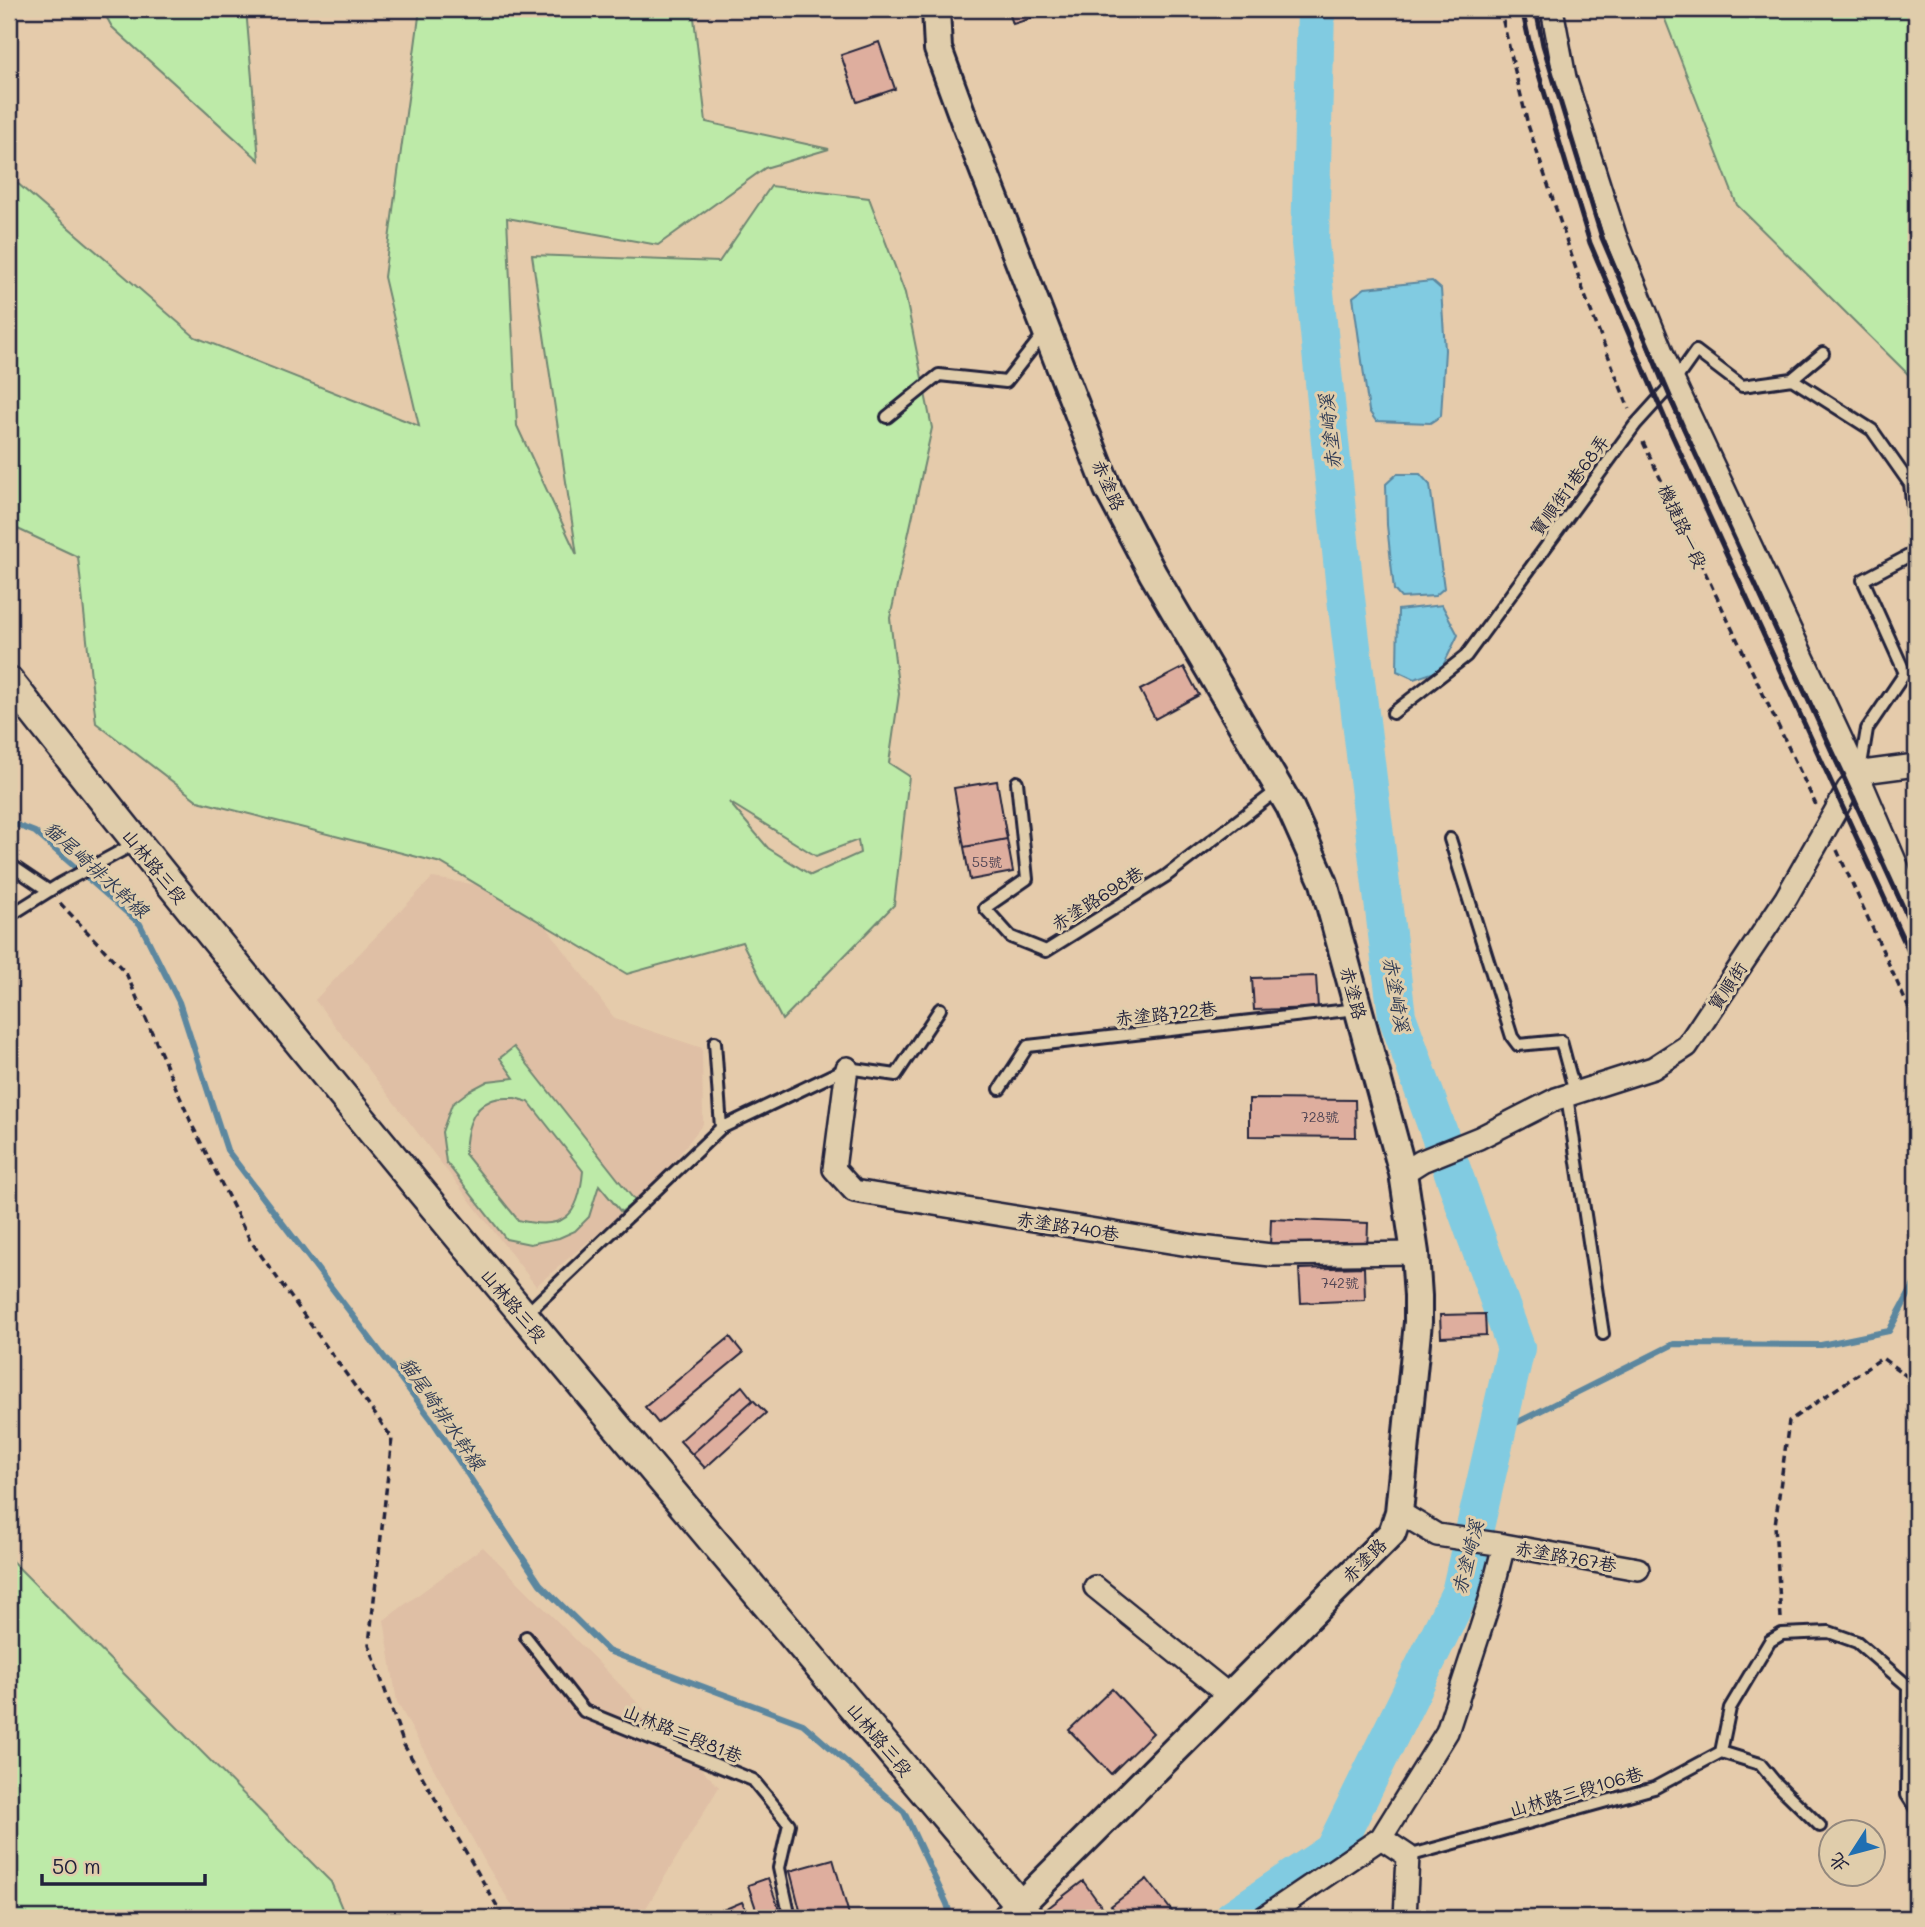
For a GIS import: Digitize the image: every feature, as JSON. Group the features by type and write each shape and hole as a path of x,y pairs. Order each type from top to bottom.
{"main road":[{"name":"山林路三段","path":"9,681 136,843 523,1317 1021,1914"}],"street":[{"name":"赤塗路","path":"936,9 938,49 1108,489 1153,574 1290,807 1324,883 1358,1009 1413,1167 1418,1322 1399,1512 1392,1532 1021,1914"},
{"path":"1552,9 1565,78 1615,235 1674,382 1858,777 1916,910"},
{"path":"1858,777 1863,772 1916,765"},
{"name":"寶順街","path":"1413,1167 1472,1142 1556,1100 1653,1068 1687,1046 1786,898 1848,789 1858,777"},
{"name":"赤塗路740巷","path":"847,1068 834,1169 855,1191 1200,1247 1271,1255 1415,1252"},
{"name":"赤塗路767巷","path":"1399,1512 1437,1535 1638,1569"},
{"path":"1263,1918 1381,1838 1447,1732 1490,1600 1499,1545"},
{"path":"1095,1587 1230,1696"},
{"path":"1381,1838 1408,1856 1405,1918"}],"lane":[{"path":"887,417 939,375 1006,382 1046,330"},
{"name":"寶順街1巷68弄","path":"1393,713 1466,656 1635,425 1674,382 1696,351 1742,386 1792,379"},
{"path":"1822,353 1792,379 1872,430 1910,484 1916,535"},
{"path":"1858,777 1867,729 1905,673 1863,580 1916,552"},
{"name":"赤塗路698巷","path":"1017,782 1027,879 985,908 1012,937 1046,951 1166,876 1279,789"},
{"path":"1450,839 1512,1037 1518,1045 1561,1041 1571,1094 1604,1334"},
{"path":"9,916 136,843"},
{"path":"9,864 49,891"},
{"path":"523,1317 721,1128 847,1068 896,1076 940,1009"},
{"name":"赤塗路722巷","path":"1000,1089 1028,1046 1358,1009"},
{"path":"715,1042 721,1128"},
{"path":"1816,1821 1774,1781 1760,1763 1721,1752 1730,1708 1770,1641 1782,1634 1829,1632 1857,1642 1912,1685 1907,1795 1916,1809"},
{"name":"山林路三段81巷","path":"526,1637 584,1711 753,1780 789,1824 779,1868 790,1918"},
{"name":"山林路三段106巷","path":"1408,1856 1654,1787 1721,1752"}],"path":[{"name":"機捷路一段","path":"1500,9 1528,125 1584,293 1635,425 1827,827 1916,1024"},
{"path":"49,891 126,973 193,1127 250,1240 392,1437 369,1644 404,1745 504,1918"},
{"path":"1782,1634 1774,1525 1789,1421 1882,1358 1916,1383"}],"shaded area":[{"path":"432,878 520,891 615,1019 702,1048 703,1124 656,1184 536,1286 315,1000"},
{"path":"483,1547 719,1787 640,1918 520,1918 489,1869 397,1702 384,1620"}],"green space":[{"path":"102,9 246,9 259,160 112,27"},
{"path":"420,9 693,9 706,122 829,149 765,168 658,245 507,218 517,426 577,555 532,255 719,262 771,186 869,198 905,293 932,428 890,618 899,694 889,763 909,776 894,905 782,1020 742,942 627,974 441,863 198,801 96,723 78,557 9,525 9,176 195,337 419,426 384,277","holes":["729,802 816,856 858,840 860,853 811,875 768,848"]},
{"path":"1661,9 1916,9 1916,382 1737,205"},
{"path":"514,1047 635,1201 621,1212 599,1185 589,1217 575,1231 559,1238 530,1244 506,1239 446,1162 442,1132 452,1104 469,1091 488,1081 514,1078 500,1058","holes":["503,1098 529,1102 583,1171 578,1200 573,1210 558,1221 534,1223 518,1220 465,1154 470,1122 484,1104"]},
{"path":"9,1558 331,1882 346,1918 9,1918"}],"water":[{"path":"1432,281 1441,289 1445,350 1441,416 1430,423 1376,421 1369,411 1353,297 1365,288"},
{"path":"1397,474 1420,474 1430,485 1444,588 1435,596 1401,598 1394,590 1386,484"},
{"path":"1442,605 1458,635 1441,670 1414,679 1397,671 1398,610"}],"building":[{"path":"1008,9 1061,9 1013,24"},
{"path":"879,42 895,89 857,102 841,55"},
{"path":"1184,667 1199,695 1155,719 1140,690"},
{"path":"997,781 1007,839 964,847 954,788"},
{"path":"1007,839 1013,872 970,880 964,847"},
{"path":"1316,976 1318,1008 1254,1010 1252,978"},
{"path":"1249,1099 1355,1100 1356,1137 1249,1136"},
{"path":"1271,1219 1368,1223 1367,1251 1270,1247"},
{"path":"1364,1267 1365,1300 1301,1303 1299,1269"},
{"path":"1485,1314 1486,1335 1441,1337 1440,1315"},
{"path":"730,1337 743,1353 658,1423 645,1407"},
{"path":"742,1386 753,1400 692,1454 680,1441"},
{"path":"753,1400 766,1413 705,1468 692,1454"},
{"path":"1112,1689 1153,1733 1111,1774 1069,1730"},
{"path":"833,1859 850,1918 802,1918 790,1871"},
{"path":"768,1878 782,1918 759,1918 748,1885"},
{"path":"1147,1879 1177,1918 1121,1918 1111,1906"},
{"path":"1083,1881 1104,1910 1093,1918 1056,1918 1048,1908"},
{"path":"742,1902 750,1918 704,1918"},
{"path":"1104,1910 1111,1918 1093,1918"}],"waterway":[{"name":"赤塗崎溪","path":"1233,1918 1333,1851 1460,1593 1516,1348 1397,1016 1345,590 1310,243 1316,9"},
{"name":"貓尾崎排水幹線","path":"9,822 35,832 140,924 179,1002 227,1150 432,1420 540,1584 608,1651 803,1724 904,1812 951,1918"},
{"path":"1496,1433 1674,1344 1821,1345 1889,1331 1916,1281"}],"railway":[{"path":"1522,9 1530,45 1590,243 1672,435 1916,967"},
{"path":"1536,9 1543,45 1602,238 1684,429 1916,935"}]}
